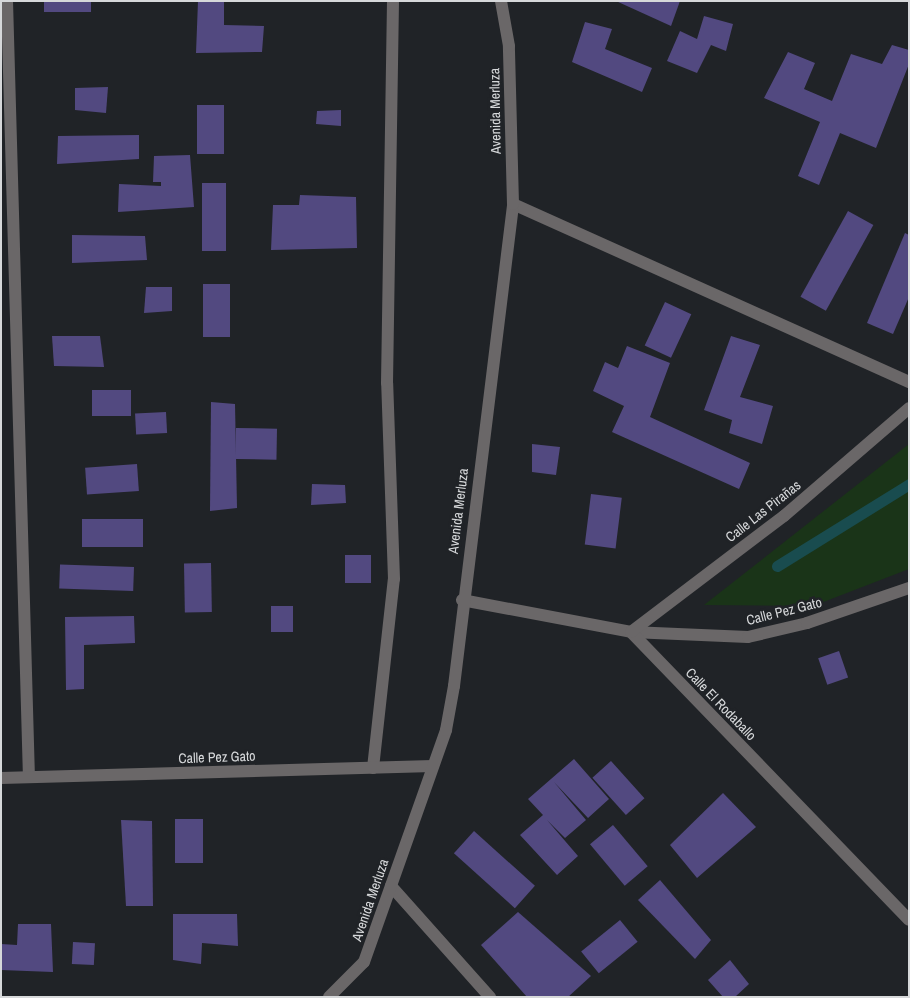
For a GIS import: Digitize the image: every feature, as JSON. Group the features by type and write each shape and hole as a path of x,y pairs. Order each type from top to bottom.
{"street":[{"path":"7,1 29,777"},
{"path":"373,768 394,579 387,383 393,1"},
{"name":"Avenida Merluza","path":"329,997 364,962 446,730 454,686 462,600 512,204 509,46 501,1"},
{"path":"512,204 909,382"},
{"name":"Calle Las Pirañas","path":"631,632 784,516 909,408"},
{"name":"Calle Pez Gato","path":"631,632 748,637 807,624 909,588"},
{"path":"462,600 631,632"},
{"name":"Calle El Rodaballo","path":"631,632 909,920"},
{"name":"Calle Pez Gato","path":"1,778 433,766"},
{"path":"391,886 490,997"}],"green space":[{"path":"909,444 909,569 813,606 704,605"}],"building":[{"path":"44,1 91,1 91,12 44,12"},
{"path":"198,1 224,1 224,25 264,26 262,52 196,53"},
{"path":"616,1 680,1 671,26"},
{"path":"704,16 733,24 726,51 711,45 697,73 667,61 680,31 697,39"},
{"path":"585,22 612,29 605,49 652,68 642,92 572,62"},
{"path":"892,45 909,50 909,64 876,148 840,133 819,185 798,176 820,122 764,98 788,52 815,63 804,89 832,101 851,54 882,64"},
{"path":"108,87 106,113 75,110 75,88"},
{"path":"197,105 224,105 224,154 197,154"},
{"path":"341,110 341,126 316,124 317,111"},
{"path":"139,135 139,159 57,164 58,136"},
{"path":"190,155 194,207 118,212 119,184 161,186 161,182 153,182 154,156"},
{"path":"202,183 226,183 226,251 202,251"},
{"path":"300,195 356,197 357,248 271,250 273,205 299,205"},
{"path":"848,211 873,225 826,311 800,297"},
{"path":"905,233 909,235 909,297 893,334 867,323"},
{"path":"72,235 145,236 147,260 72,263"},
{"path":"203,284 230,284 230,337 203,337"},
{"path":"146,287 172,287 172,311 144,313"},
{"path":"665,302 691,314 671,358 645,346"},
{"path":"52,336 100,336 104,367 54,366"},
{"path":"731,336 760,345 740,397 773,406 762,444 729,433 732,420 704,410"},
{"path":"627,346 670,363 650,417 750,463 739,489 612,432 624,406 593,391 605,362 618,368"},
{"path":"92,390 131,390 131,416 92,416"},
{"path":"211,402 235,404 237,508 210,511"},
{"path":"166,412 167,433 136,435 135,414"},
{"path":"236,428 277,429 276,460 235,459"},
{"path":"532,444 560,447 556,475 532,472"},
{"path":"137,464 139,491 87,495 85,468"},
{"path":"312,484 345,485 346,503 311,505"},
{"path":"591,494 622,498 616,548 585,545"},
{"path":"82,519 143,519 143,547 82,547"},
{"path":"345,555 371,555 371,583 345,583"},
{"path":"184,563 211,563 212,612 185,612"},
{"path":"60,564 134,567 133,591 59,588"},
{"path":"271,606 293,606 293,632 271,632"},
{"path":"134,616 135,643 84,645 84,689 66,690 65,617"},
{"path":"839,651 848,677 827,685 818,658"},
{"path":"574,759 609,799 588,818 554,782 586,820 565,838 547,820 578,856 557,875 520,835 543,815 528,799"},
{"path":"611,761 644,798 626,815 592,778"},
{"path":"723,793 756,827 697,878 670,845"},
{"path":"175,819 203,819 203,863 175,863"},
{"path":"121,820 152,821 153,906 126,906"},
{"path":"613,825 648,866 625,886 590,844"},
{"path":"474,831 535,886 515,908 454,853"},
{"path":"660,880 711,940 695,959 638,900"},
{"path":"518,912 591,976 568,997 527,997 481,945"},
{"path":"173,914 237,914 238,946 202,943 201,964 173,960"},
{"path":"620,920 638,942 599,973 581,951"},
{"path":"18,924 51,924 53,972 1,970 1,944 17,945"},
{"path":"73,942 95,943 94,965 72,964"},
{"path":"730,960 749,984 735,997 723,997 708,980"}],"waterway":[{"path":"777,566 909,484"}]}
